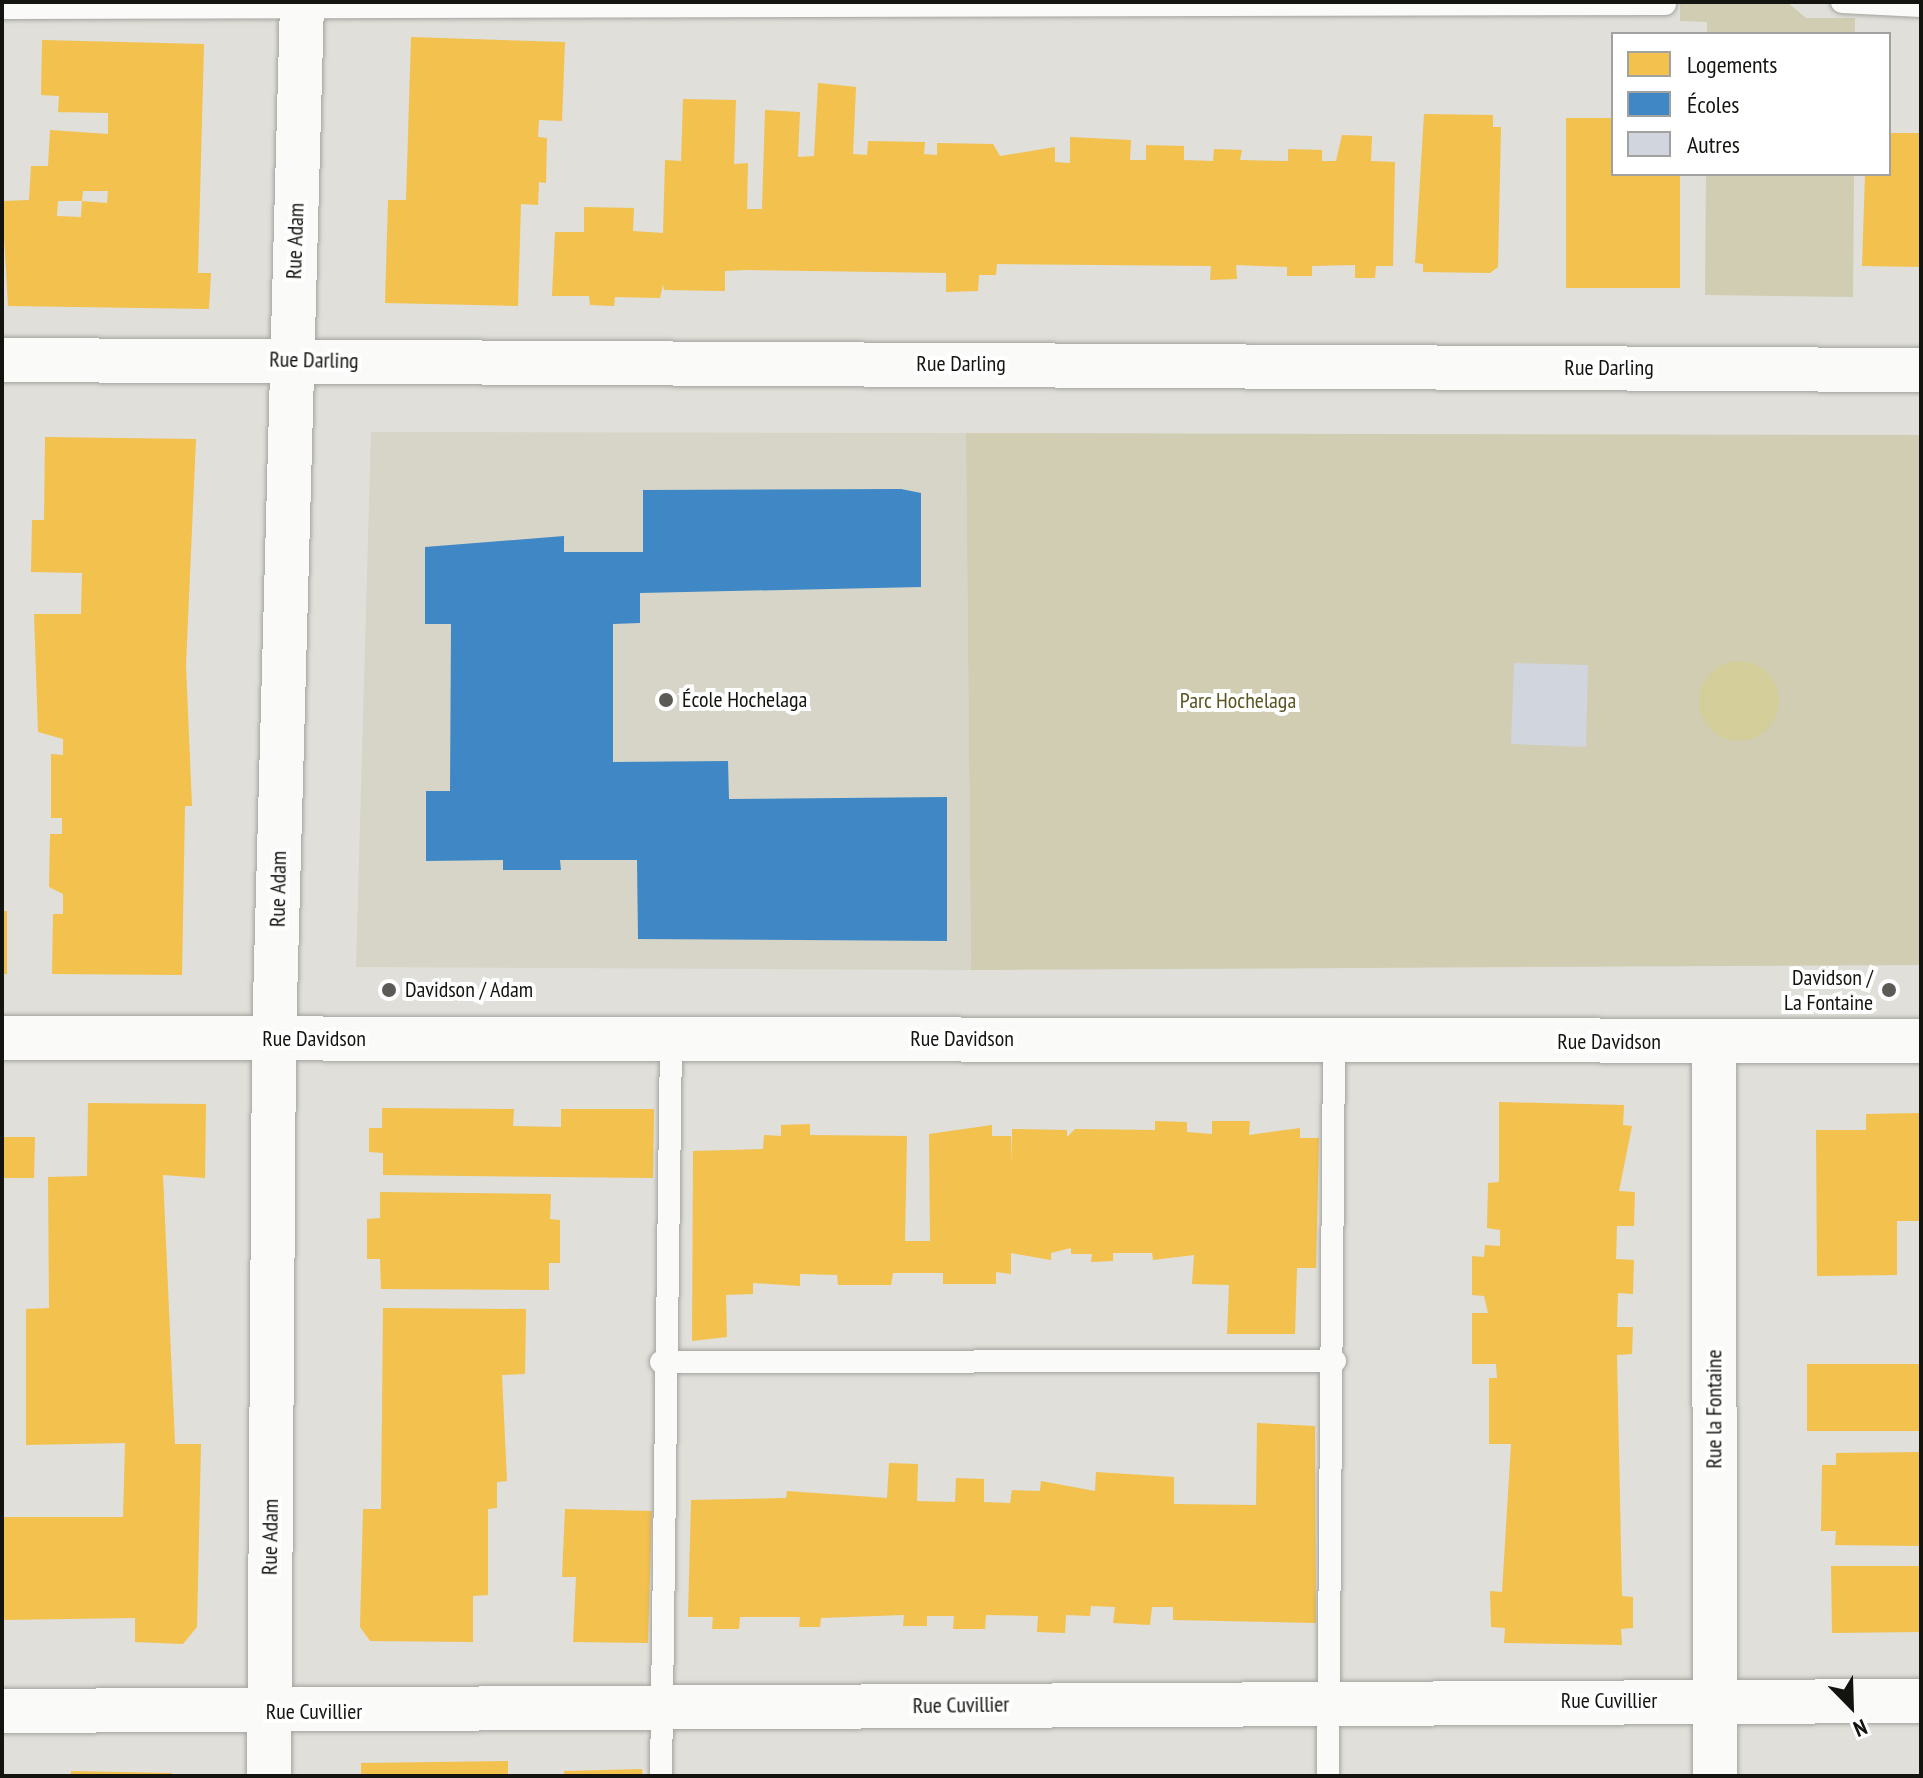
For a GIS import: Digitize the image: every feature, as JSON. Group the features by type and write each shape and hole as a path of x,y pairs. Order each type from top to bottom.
{"street":[{"name":"Rue Adam","path":"269,1776 274,1038 302,5"},
{"name":"Rue Darling","path":"2,360 291,359 1921,370"},
{"name":"Rue Davidson","path":"2,1038 1921,1041"},
{"name":"Rue la Fontaine","path":"1714,1042 1715,1776"},
{"name":"Rue Cuvillier","path":"2,1711 268,1712 1329,1700 1921,1701"}],"lane":[{"path":"2,8 1665,4"},
{"path":"1845,4 1921,6"},
{"path":"661,1776 661,1362 671,1039"},
{"path":"1328,1776 1335,1361 1334,1040"},
{"path":"661,1362 1335,1361"}],"shaded area":[{"name":"École Hochelaga","path":"371,432 966,433 971,970 356,967"},
{"path":"1739,661 1754,664 1767,673 1776,686 1779,701 1776,716 1767,729 1754,738 1739,741 1724,738 1711,729 1702,716 1699,701 1702,686 1711,673 1724,664"}],"green space":[{"path":"1680,2 1787,2 1806,18 1855,18 1855,32 1707,32 1707,22 1680,21"},
{"path":"1706,176 1854,176 1853,297 1705,295"},
{"name":"Parc Hochelaga","path":"966,433 1921,435 1921,965 971,970"}],"building: Logements":[{"path":"411,37 565,42 562,121 539,120 538,137 547,138 546,183 539,182 538,205 521,204 518,306 385,303 388,200 406,200"},
{"path":"42,40 204,44 198,273 211,273 209,309 8,306 2,201 29,200 31,166 48,166 50,130 108,134 108,113 58,112 59,96 41,95","holes":["83,191 108,191 107,203 82,201","58,201 82,201 81,217 57,216"]},
{"path":"818,83 856,87 853,154 867,155 868,141 925,142 924,154 937,155 937,143 993,144 1000,156 1055,147 1055,162 1070,163 1070,137 1131,140 1130,160 1146,160 1146,145 1184,146 1184,160 1213,161 1214,149 1242,150 1240,160 1288,161 1288,149 1322,150 1322,161 1336,161 1342,135 1372,136 1371,161 1395,162 1393,266 1376,266 1375,278 1355,278 1355,265 1312,266 1312,276 1287,276 1287,267 1236,265 1237,279 1210,280 1211,266 997,264 996,275 979,275 978,291 946,292 946,273 746,270 725,271 725,291 664,290 663,284 660,298 615,297 614,306 590,305 589,296 552,296 555,232 584,232 584,207 634,208 633,231 663,233 665,160 681,161 683,99 736,100 734,164 748,163 747,209 762,209 765,110 800,112 798,157 814,156"},
{"path":"1424,114 1493,115 1493,127 1501,127 1498,267 1490,273 1423,272 1423,264 1415,263"},
{"path":"1566,118 1611,118 1611,176 1680,176 1680,288 1566,288"},
{"path":"1891,133 1921,133 1921,267 1862,266 1865,176 1891,176"},
{"path":"45,437 196,439 186,665 192,806 185,806 182,975 52,974 53,914 63,914 63,894 49,887 50,834 62,834 62,818 51,818 51,754 63,755 63,739 38,732 34,614 81,614 82,573 31,572 32,520 44,520"},
{"path":"2,911 7,911 7,974 2,974"},
{"path":"1499,1102 1624,1105 1623,1125 1632,1126 1619,1191 1635,1192 1634,1226 1617,1226 1616,1259 1634,1260 1633,1294 1618,1293 1617,1327 1633,1327 1632,1354 1617,1355 1622,1596 1633,1597 1633,1628 1621,1629 1622,1645 1504,1643 1505,1628 1491,1627 1490,1591 1502,1592 1511,1444 1489,1444 1489,1378 1497,1378 1496,1364 1472,1364 1472,1313 1488,1313 1484,1296 1472,1295 1472,1256 1484,1257 1485,1245 1500,1246 1500,1230 1487,1228 1488,1183 1499,1182"},
{"path":"88,1103 206,1104 205,1178 163,1175 175,1444 201,1444 197,1627 183,1644 135,1642 135,1618 2,1620 2,1517 123,1517 125,1443 26,1445 26,1309 49,1308 48,1177 87,1176"},
{"path":"382,1108 514,1109 513,1126 561,1127 561,1109 654,1109 653,1178 383,1175 383,1153 369,1152 369,1128 382,1128"},
{"path":"1921,1113 1921,1221 1897,1221 1897,1275 1817,1276 1816,1130 1866,1130 1866,1114"},
{"path":"1155,1121 1187,1122 1187,1132 1212,1134 1212,1121 1250,1121 1249,1135 1300,1128 1300,1138 1319,1138 1316,1268 1297,1268 1295,1334 1227,1334 1229,1285 1192,1284 1194,1255 1153,1260 1152,1253 1113,1253 1113,1261 1091,1262 1092,1254 1071,1254 1071,1248 1051,1253 1051,1260 1011,1253 1011,1274 996,1272 996,1284 943,1284 943,1273 893,1273 891,1285 838,1285 837,1275 800,1274 800,1286 753,1283 753,1294 726,1295 727,1337 692,1341 693,1151 763,1149 764,1135 781,1136 781,1125 810,1124 810,1135 907,1136 905,1241 930,1241 929,1134 992,1125 992,1136 1011,1136 1012,1162 1012,1129 1067,1130 1067,1137 1075,1129 1155,1130"},
{"path":"2,1137 35,1137 34,1178 2,1178"},
{"path":"380,1192 551,1194 550,1219 560,1220 560,1263 549,1263 549,1290 381,1289 380,1259 367,1259 367,1219 380,1218"},
{"path":"383,1308 526,1309 525,1374 502,1375 507,1481 497,1482 497,1508 488,1509 488,1595 473,1596 473,1642 370,1641 360,1627 363,1509 381,1509"},
{"path":"1807,1364 1921,1364 1921,1431 1807,1431"},
{"path":"1257,1423 1315,1426 1316,1623 1173,1620 1173,1607 1152,1607 1150,1625 1113,1623 1115,1607 1091,1606 1090,1616 1066,1615 1065,1633 1037,1632 1038,1616 986,1615 985,1629 953,1629 954,1616 927,1616 927,1626 903,1626 904,1615 821,1618 820,1627 799,1627 800,1617 740,1617 739,1629 712,1629 713,1617 688,1617 691,1500 786,1498 787,1491 887,1498 889,1463 918,1464 917,1501 955,1502 956,1478 984,1479 984,1502 1010,1503 1012,1490 1040,1491 1041,1481 1095,1491 1096,1472 1174,1477 1174,1504 1256,1505"},
{"path":"1921,1452 1921,1546 1835,1545 1836,1531 1821,1531 1822,1465 1836,1465 1836,1453"},
{"path":"565,1509 652,1511 648,1643 573,1642 576,1577 562,1577"},
{"path":"1831,1566 1921,1566 1921,1632 1832,1633"},
{"path":"508,1761 508,1776 361,1776 361,1763"},
{"path":"642,1769 643,1776 564,1776 564,1771"},
{"path":"71,1771 172,1773 172,1776 71,1776"}],"building: Écoles":[{"path":"901,489 921,493 921,587 640,593 640,623 613,624 613,762 728,761 729,799 947,797 947,941 638,939 637,860 560,860 561,870 503,870 503,860 426,861 426,791 450,791 451,624 425,624 425,547 564,536 564,552 643,552 643,490"}],"building: Autres":[{"path":"1514,663 1588,665 1586,747 1511,744"}],"place":[{"name":"École Hochelaga","path":"666,700"},
{"name":"Davidson / Adam","path":"389,990"},
{"name":"Davidson / La Fontaine","path":"1889,990"}]}
